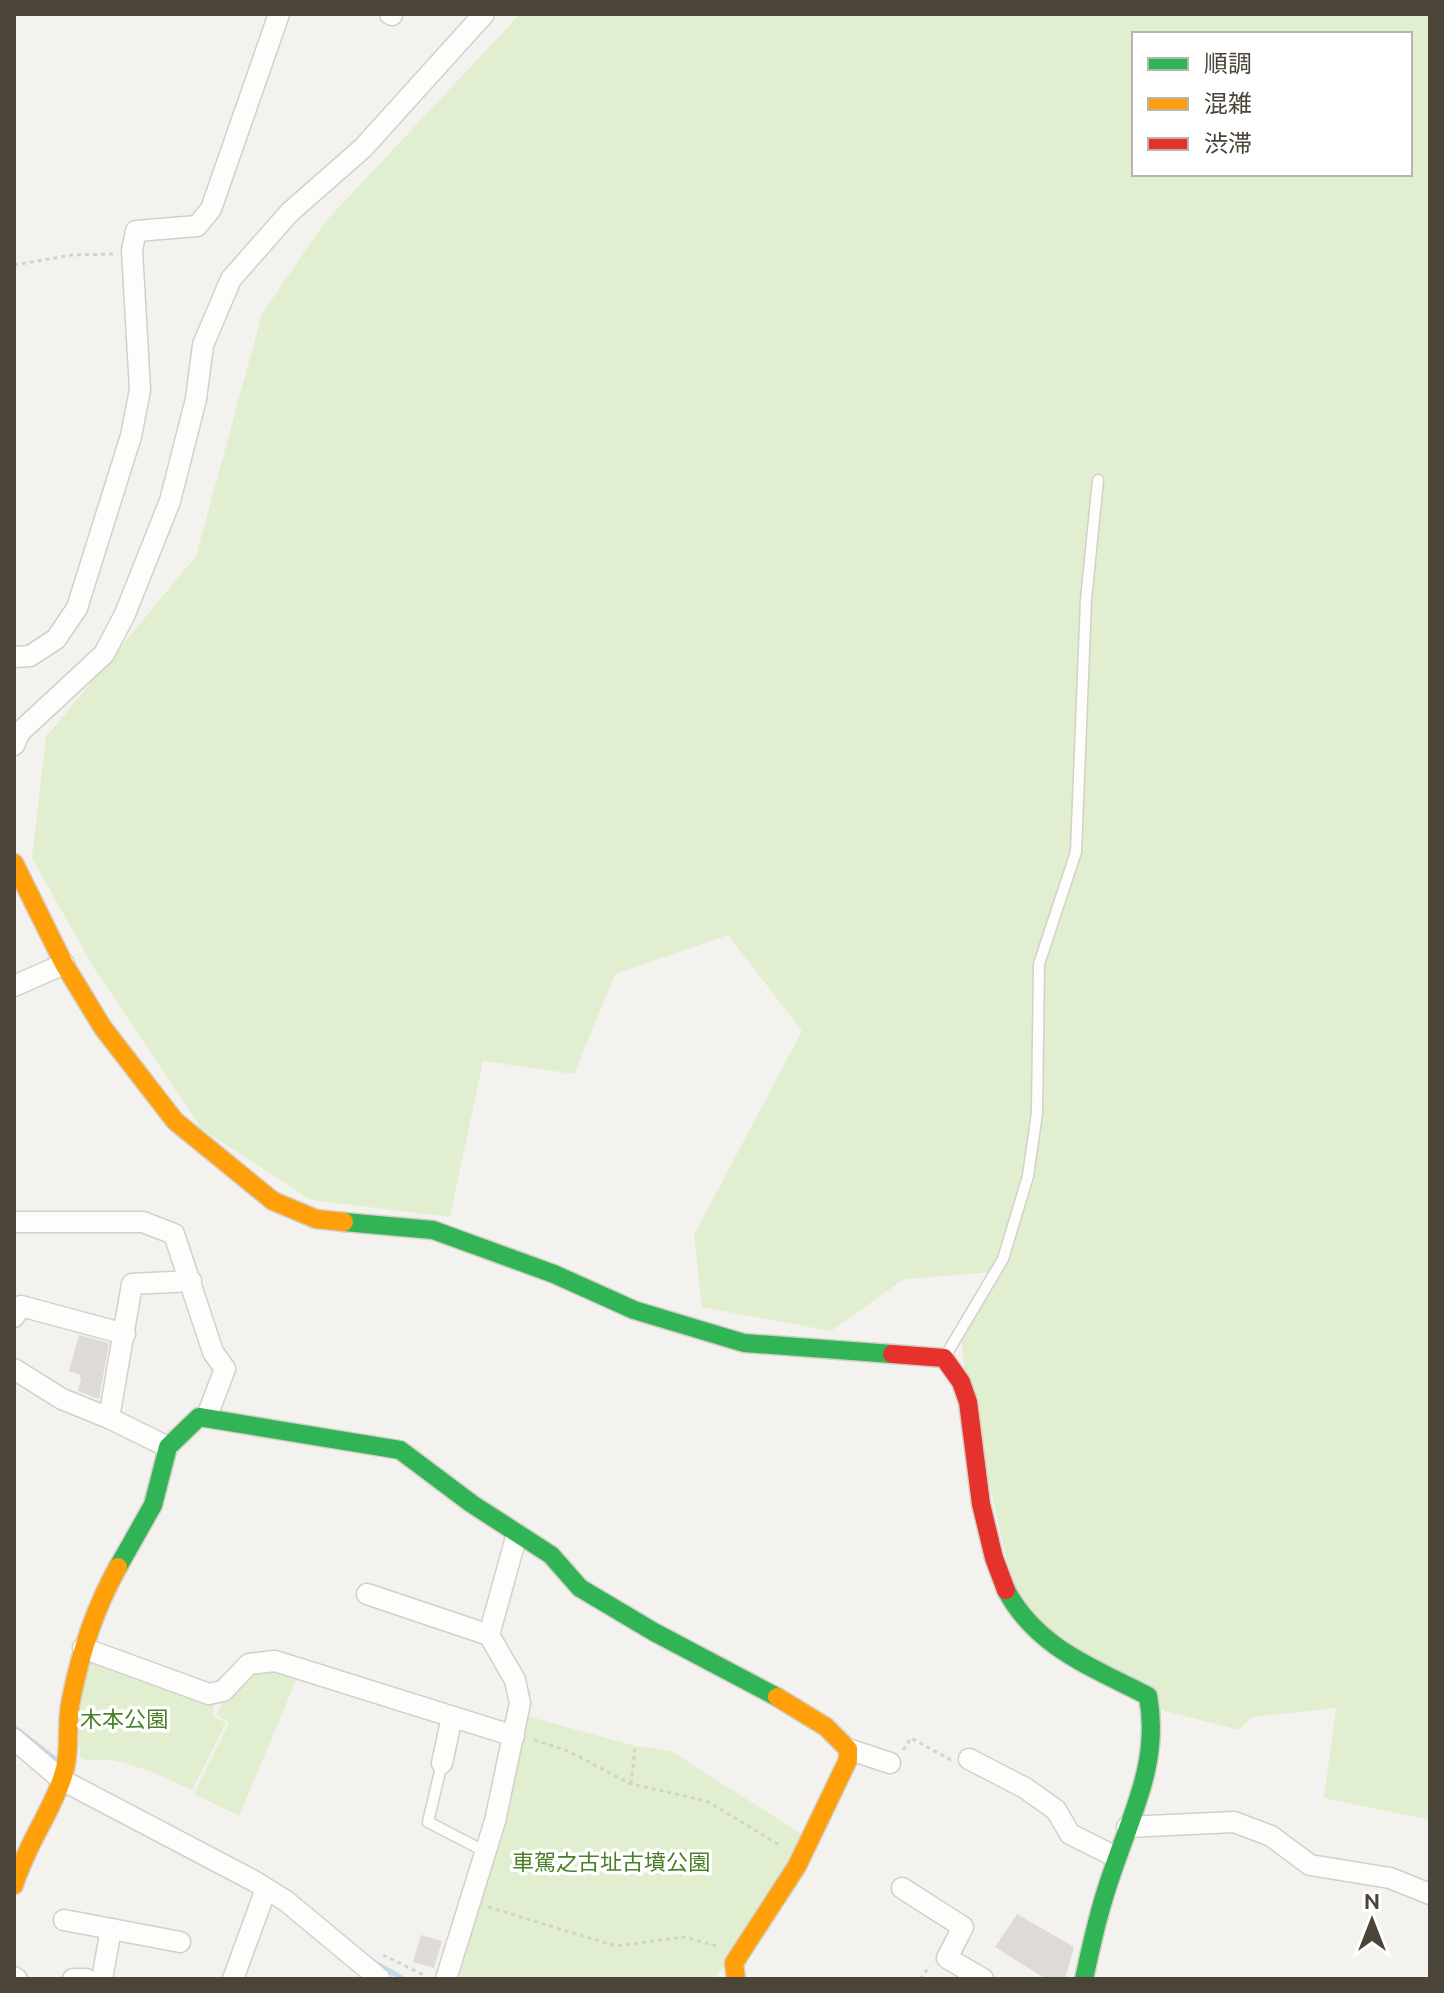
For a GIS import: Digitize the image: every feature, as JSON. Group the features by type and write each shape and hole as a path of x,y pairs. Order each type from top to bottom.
{"street":[{"path":"14,657 30,656 56,639 77,608 131,436 140,390 132,250 136,231 197,226 211,209 279,14"},
{"path":"14,745 20,732 104,654 125,614 170,501 196,399 203,345 231,279 290,212 363,148 484,14"},
{"path":"14,863 64,964 103,1028 175,1121 273,1201 316,1219 433,1230 554,1274 634,1310 744,1343 944,1358 967,1389 972,1451 984,1516 995,1559 1012,1601 1049,1644 1148,1696 1154,1715 1150,1759 1116,1857 1084,1979"},
{"path":"14,986 64,964"},
{"path":"14,1222 143,1222 174,1234 213,1352 225,1369 207,1416"},
{"path":"109,1418 132,1284 191,1281"},
{"path":"14,1317 21,1306 125,1334"},
{"path":"14,1369 62,1399 168,1447"},
{"path":"14,1885 25,1850 62,1780 69,1754 70,1702 83,1648 102,1595 153,1505 168,1447 199,1417 400,1450 551,1555 580,1588 654,1632 784,1700 826,1727 848,1749 890,1763"},
{"path":"489,1635 517,1534"},
{"path":"367,1594 489,1635 515,1680 520,1703 486,1852 447,1976"},
{"path":"83,1648 209,1694 223,1691 249,1664 275,1661 514,1736"},
{"path":"442,1763 452,1717"},
{"path":"14,1739 62,1780 266,1889 380,1979"},
{"path":"736,1979 734,1963 802,1855 848,1760 848,1749"},
{"path":"969,1759 1025,1788 1056,1810 1070,1834 1116,1857"},
{"path":"1127,1827 1234,1822 1271,1836 1310,1865 1390,1878 1430,1894"},
{"path":"902,1888 963,1927 947,1958 983,1979"},
{"path":"233,1979 266,1889"},
{"path":"64,1920 180,1942"},
{"path":"102,1979 111,1929"},
{"path":"73,1979 86,1979"}],"lane":[{"path":"944,1358 1003,1259 1028,1176 1037,1113 1039,964 1076,852 1086,600 1098,480"},
{"path":"442,1763 428,1822 486,1852"}],"path":[{"path":"14,265 132,250"},
{"path":"514,1736 568,1751 631,1784 707,1801 757,1833 802,1855"},
{"path":"890,1763 898,1758 911,1738 947,1760 969,1759"},
{"path":"631,1784 635,1749"},
{"path":"472,1903 616,1946 685,1937 710,1943 738,1958"}],"green space":[{"path":"520,14 1430,14 1430,1820 1324,1798 1336,1708 1252,1717 1239,1730 1165,1711 1053,1638 1015,1598 965,1374 960,1320 993,1272 904,1279 831,1331 702,1307 694,1235 802,1031 728,935 615,974 574,1074 483,1061 450,1217 311,1200 202,1129 94,968 32,858 46,737 196,556 262,314 325,222"},
{"name":"木本公園","path":"90,1656 214,1705 213,1716 226,1723 192,1790 123,1763 80,1758 77,1702"},
{"path":"260,1666 298,1676 239,1816 194,1794 229,1723 216,1714 227,1694"},
{"name":"車駕之古址古墳公園","path":"527,1716 631,1745 671,1751 803,1835 728,1963 713,1979 459,1979"}],"building":[{"path":"79,1335 109,1343 99,1399 78,1391 79,1374 69,1371"},
{"path":"1017,1914 1074,1947 1065,1979 1046,1979 995,1947"},
{"path":"421,1935 442,1941 434,1968 413,1962"}],"waterway":[{"path":"14,1727 59,1762"},
{"path":"373,1962 404,1979"}],"traffic: fast":[{"path":"344,1222 433,1230 554,1274 634,1310 744,1343 892,1354"},
{"path":"118,1567 153,1505 168,1447 199,1417 400,1450 472,1504 551,1555 580,1588 654,1632 777,1697"},
{"path":"1006,1590 1033,1627 1050,1641 1087,1665 1148,1696 1151,1719 1147,1764 1136,1806 1104,1897 1084,1979"}],"traffic: slow":[{"path":"14,863 64,964 103,1028 175,1121 273,1201 316,1219 344,1222"},
{"path":"14,1885 62,1779 67,1759 69,1710 79,1666 96,1614 118,1567"},
{"path":"736,1979 734,1963 797,1866 848,1760 848,1749 826,1727 777,1697"}],"traffic: jam":[{"path":"892,1354 944,1358 961,1382 968,1402 981,1504 994,1558 1006,1590"}]}
